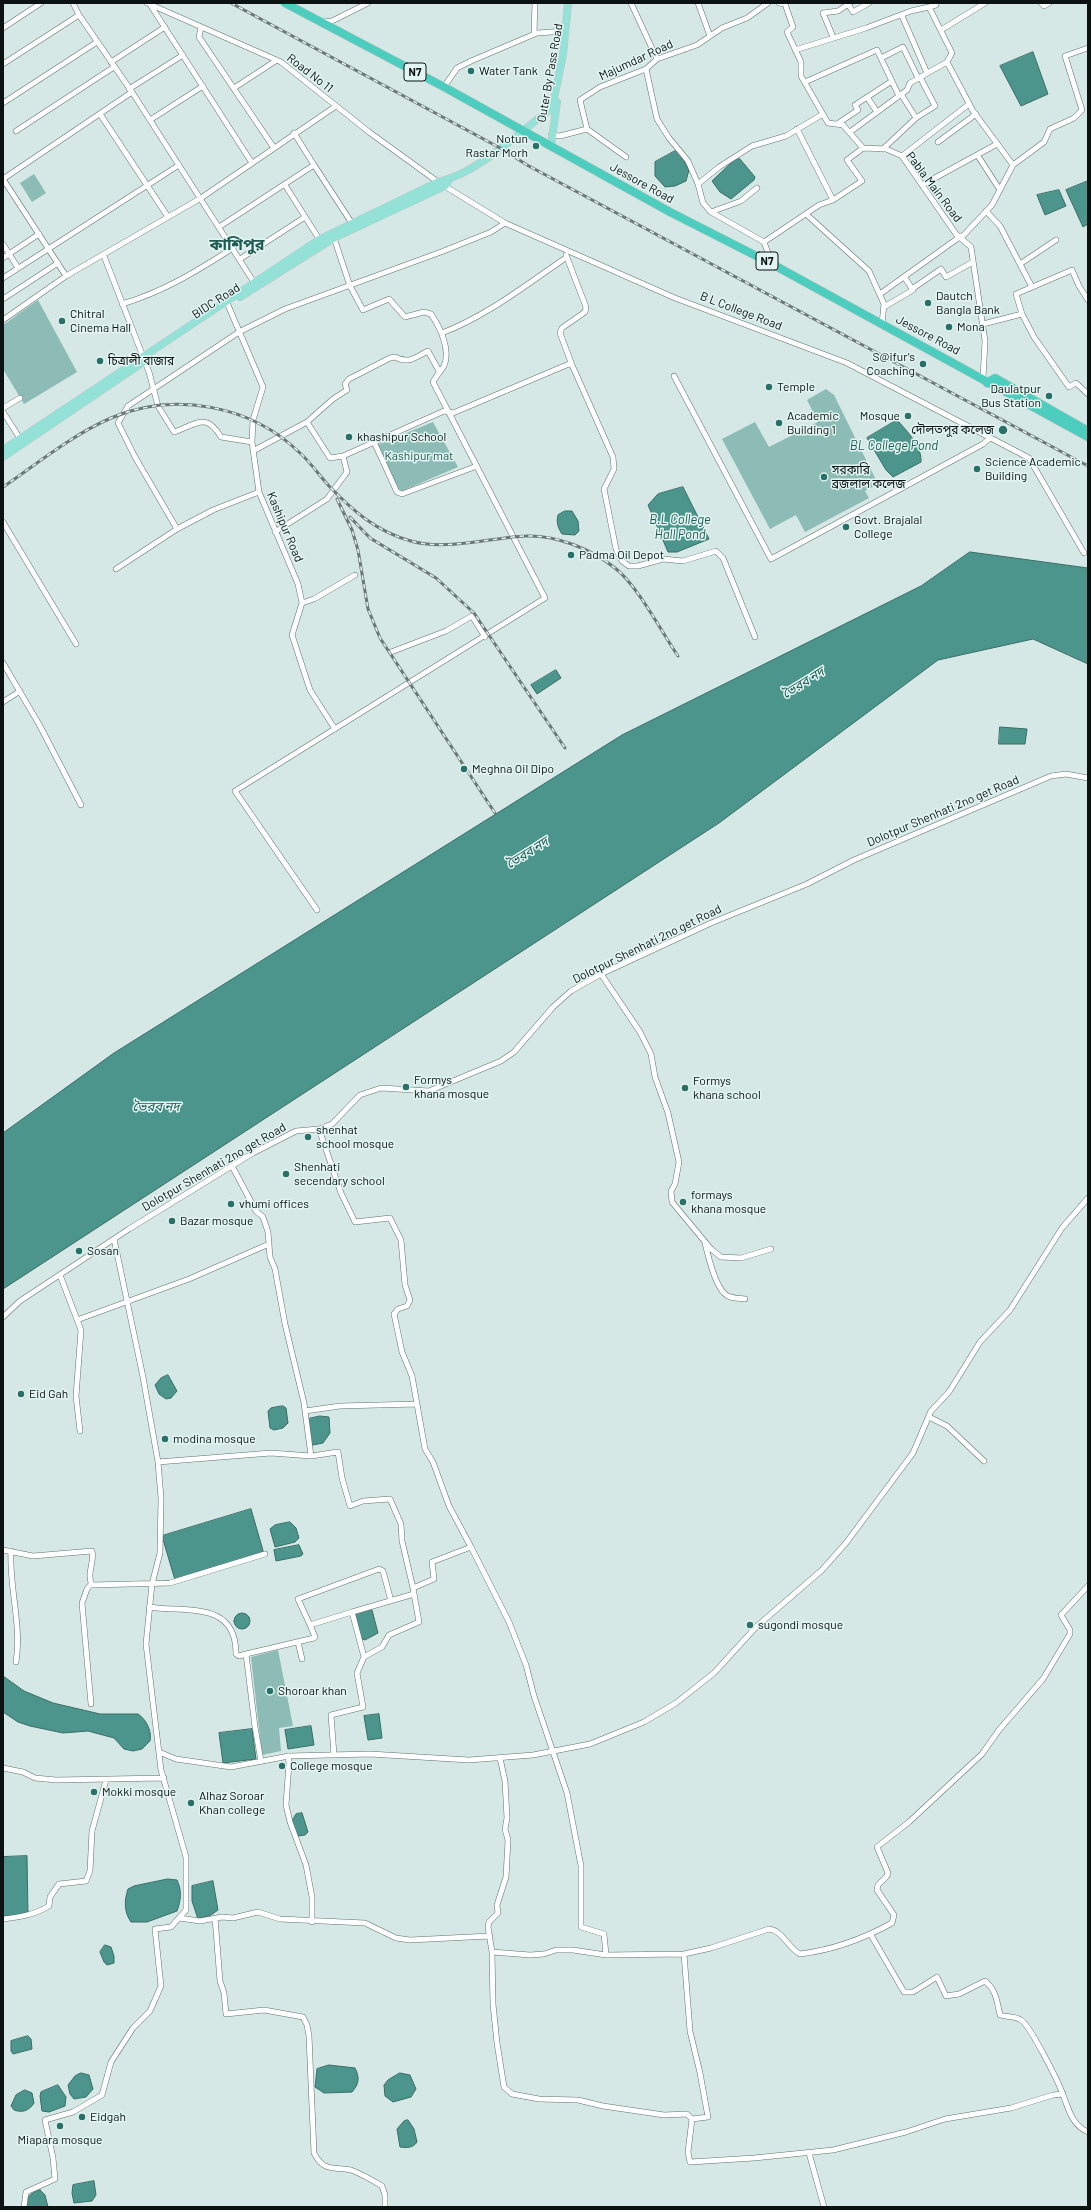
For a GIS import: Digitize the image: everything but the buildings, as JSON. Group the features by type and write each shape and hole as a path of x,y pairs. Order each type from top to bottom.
{"highway":[{"name":"Jessore Road","path":"286,3 444,87 670,212 772,264 1088,437"},
{"name":"Jessore Road","path":"985,381 995,378 1088,431"}],"main road":[{"name":"Outer By Pass Road","path":"522,130 553,106 568,3"},
{"name":"Outer By Pass Road","path":"550,146 570,32 572,3"},
{"name":"BIDC Road","path":"321,242 334,238 354,226 445,186 450,180 502,149 522,130"},
{"name":"BIDC Road","path":"3,450 21,441 321,242 438,182 450,180"},
{"name":"BIDC Road","path":"143,360 228,305 255,285"},
{"name":"BIDC Road","path":"3,457 21,441"}],"street":[{"path":"3,28 41,3"},
{"path":"73,3 79,15 201,198 255,285"},
{"path":"321,22 332,21 368,3"},
{"path":"534,34 536,3"},
{"path":"631,3 657,59"},
{"path":"698,3 710,36"},
{"name":"Majumdar Road","path":"587,129 580,100 600,87 646,69 657,59 697,45 722,28 747,18 768,3"},
{"path":"764,242 819,205 833,200 862,181 847,160 863,148 843,125 828,123 801,76 801,62 787,32 794,27 785,4 779,3"},
{"path":"833,37 823,13 838,11 849,3 853,12 868,3"},
{"path":"795,50 930,7 936,5 936,3"},
{"path":"941,30 983,3"},
{"path":"1042,3 1044,6 1049,3"},
{"path":"149,4 252,163"},
{"name":"Road No 11","path":"149,4 277,60 369,132 445,186"},
{"path":"850,132 907,90 910,83 947,62 952,53 930,7"},
{"path":"3,64 79,15"},
{"path":"902,16 927,73"},
{"path":"16,131 165,27"},
{"path":"201,27 199,37 274,148"},
{"path":"444,87 457,68 534,34 565,31"},
{"path":"3,103 97,42"},
{"path":"881,58 903,48 935,106 916,118 883,149"},
{"path":"1082,110 1065,56 1088,48"},
{"path":"805,82 877,50 900,95 916,118"},
{"path":"66,276 3,179 100,114 183,55"},
{"path":"234,88 277,60"},
{"path":"947,62 969,104 1013,165"},
{"path":"646,69 657,118 669,138 688,161 698,184 703,203 711,212 764,242 772,264"},
{"path":"837,124 858,110 855,105 892,81"},
{"path":"150,120 203,86"},
{"path":"867,97 877,112"},
{"path":"902,156 969,104"},
{"path":"3,320 66,276 104,256 201,198 294,133 336,106"},
{"path":"880,294 905,278 961,237 986,211 1000,190 1013,165 1044,142 1050,129 1074,118 1088,106"},
{"path":"100,114 168,217"},
{"path":"698,184 719,167 752,146 786,136 823,114"},
{"path":"938,142 976,114"},
{"path":"551,135 560,136 587,129 626,156"},
{"path":"798,129 833,200"},
{"path":"294,133 354,226"},
{"path":"922,185 978,156 997,144"},
{"name":"Pabla Main Road","path":"863,148 883,149 902,156 952,229 971,247 985,342 985,381"},
{"path":"978,156 1000,190"},
{"path":"3,278 48,247 148,186 179,165"},
{"path":"219,227 314,166"},
{"path":"285,185 321,242"},
{"name":"B L College Road","path":"445,186 505,223 675,298 847,363 1029,458 1084,553 1088,546"},
{"path":"711,212 741,201 757,188"},
{"path":"986,211 1000,226 1032,287"},
{"path":"806,214 869,271 880,294 884,307 882,324"},
{"path":"240,259 305,217"},
{"path":"177,529 135,457 118,423 128,406 239,332 285,309 350,286 491,232 505,223"},
{"path":"3,258 39,234"},
{"path":"317,910 235,791 485,637 545,598 433,382 439,371 444,366 446,344 431,314 424,312 405,317 389,299 362,310 350,286 334,238"},
{"path":"1020,264 1056,240"},
{"path":"3,244 18,268"},
{"path":"122,304 142,298 185,279 233,248"},
{"path":"563,248 586,307 585,312 562,328 560,333 572,365 613,456 614,469 604,489 616,549 622,561 630,566 638,566 663,559 684,561 716,551 723,558 730,572 755,637"},
{"path":"104,256 154,389 158,406 174,432 205,421 213,424 221,436 252,442"},
{"path":"442,334 463,325 486,311 567,257"},
{"path":"884,307 913,290 912,289 941,269 946,276 973,262"},
{"path":"3,299 58,263"},
{"path":"1088,300 1079,286 1072,270 1016,294 1022,314 1034,337 1069,387 1076,383 1088,394"},
{"path":"905,278 912,289"},
{"name":"Kashipur Road","path":"228,305 263,387 253,420 252,442 259,492 275,532 287,554 296,577 302,603"},
{"path":"983,324 1022,314"},
{"path":"253,451 307,422 333,399 347,390 345,384 349,379 390,358 395,357 402,361 408,361 428,351 439,371"},
{"path":"307,422 330,458 343,456 448,411 453,413 569,364 572,365"},
{"path":"674,376 771,558 969,452 990,438"},
{"path":"3,408 20,398"},
{"path":"3,412 21,441"},
{"path":"374,442 397,492 402,494 477,466"},
{"path":"275,532 327,499 347,472 343,456"},
{"path":"116,569 177,529 213,510 259,492"},
{"path":"3,522 76,644"},
{"path":"335,729 310,690 292,635 302,603 314,599 355,575"},
{"path":"391,652 446,631 472,616 485,637"},
{"path":"3,663 20,691 81,805"},
{"path":"3,702 20,691"},
{"name":"Dolotpur Shenhati 2no get Road","path":"3,1317 20,1301 114,1239 253,1153 296,1131 319,1129 332,1124 360,1095 381,1088 429,1091 502,1062 514,1052 553,1007 571,991 601,974 710,923 807,884 861,857 1051,776 1066,774 1088,778"},
{"path":"601,974 640,1032 651,1054 655,1077 668,1113 679,1162 675,1184 671,1191 672,1202 705,1242 721,1257 741,1258 771,1249"},
{"path":"319,1129 341,1193 355,1222 390,1218 401,1240 405,1285 410,1300 408,1306 398,1309 394,1314 402,1352 412,1376 425,1449 432,1462 449,1506 509,1622 526,1665 567,1793 581,1866 581,1927 604,1934 606,1955"},
{"path":"232,1166 256,1211 263,1217 305,1411 311,1456"},
{"path":"159,1752 176,1759 231,1766 288,1756 370,1754 469,1760 500,1758 553,1752 590,1744 644,1722 676,1703 714,1673 756,1627 822,1570 846,1543 913,1453 929,1417 949,1392 980,1342 1010,1310 1062,1228 1088,1198"},
{"path":"24,2207 26,2192 55,2180 53,2158 45,2120 73,2112 102,2095 112,2062 133,2028 150,2011 161,1986 155,1929 171,1927 186,1910 186,1857 164,1778 159,1752 146,1644 152,1584 160,1553 161,1498 158,1462 143,1377 114,1239"},
{"path":"705,1242 708,1256 723,1293 731,1298 745,1299"},
{"path":"77,1320 103,1309 127,1303 189,1279 269,1244"},
{"path":"60,1275 81,1330 76,1396 80,1431"},
{"path":"305,1411 340,1406 417,1404"},
{"path":"929,1417 946,1426 984,1461"},
{"path":"158,1462 271,1452 311,1456 338,1452 342,1478 350,1506 363,1501 390,1499 401,1524 402,1541 420,1616 418,1624 389,1635 382,1646 364,1657 357,1673 363,1707 331,1715 334,1755"},
{"path":"310,1625 391,1602 414,1591 434,1579 432,1563 434,1561 471,1548"},
{"path":"3,1550 33,1556 92,1551 90,1569 91,1584 86,1589 82,1603 91,1704"},
{"path":"11,1551 10,1568 18,1648 16,1662"},
{"path":"91,1584 103,1586 180,1581 265,1554"},
{"path":"149,1606 208,1612 229,1624 236,1638 236,1654 239,1656 315,1638 298,1599 379,1569 383,1571 391,1602"},
{"path":"492,1952 530,1955 544,1954 556,1950 568,1950 606,1955 684,1954 711,1948 769,1929 777,1932 796,1952 800,1954 839,1948 853,1940 871,1935 892,1923 894,1919 890,1908 877,1890 878,1885 888,1873 877,1847 909,1822 965,1771 1043,1679 1070,1634 1070,1630 1061,1615 1088,1586"},
{"path":"352,1612 364,1657"},
{"path":"298,1642 302,1659"},
{"path":"246,1654 255,1727 262,1761"},
{"path":"288,1756 286,1806 290,1822 306,1865 312,1897 312,1922"},
{"path":"500,1758 505,1782 507,1818 505,1829 508,1840 506,1877 497,1905 498,1913 489,1922 488,1927 492,1952 493,2004 504,2087 512,2094 539,2099 578,2100 603,2106 664,2114 687,2114 692,2119"},
{"path":"3,1768 23,1772 35,1778 106,1780 164,1778"},
{"path":"3,1919 29,1916 39,1912 49,1906 50,1897 59,1884 86,1881 90,1871 92,1831 106,1780"},
{"path":"179,1918 200,1921 215,1918 233,1918 258,1912 280,1919 312,1922 338,1921 365,1924 396,1938 410,1940 490,1936"},
{"path":"215,1918 220,1981 224,1993 226,2014 264,2010 303,2017 307,2025 309,2036 314,2153 319,2162 332,2169 350,2170 382,2186 385,2195 385,2207"},
{"path":"871,1935 904,1992 913,1992 937,1977 946,1996 959,1994 985,1981 996,1993 1000,2015 1021,2020 1035,2037 1063,2094 1074,2121 1080,2128 1088,2132"},
{"path":"684,1954 690,2031 708,2117 692,2119"},
{"path":"692,2119 688,2152 690,2162 833,2150 859,2145 945,2119 1010,2108 1053,2095 1063,2094"},
{"path":"809,2153 824,2207"}],"green space":[{"path":"34,174 46,193 32,202 20,183"},
{"path":"38,300 77,372 24,404 3,369 3,325"},
{"path":"826,389 834,395 878,484 865,491 869,498 805,532 796,515 770,529 722,439 755,422 769,447 818,422 807,400"},
{"name":"Kashipur mat","path":"433,422 458,467 402,491 397,488 377,445"},
{"name":"Shoroar khan","path":"278,1650 293,1726 279,1728 281,1751 262,1755 251,1657"}],"water":[{"path":"1033,52 1048,94 1021,106 1000,66"},
{"path":"677,150 689,170 686,181 675,186 665,187 655,176 655,162"},
{"path":"740,159 755,177 754,180 731,199 720,192 712,181 734,160"},
{"path":"1088,181 1088,224 1083,227 1066,190"},
{"path":"1059,190 1066,206 1045,215 1037,195"},
{"name":"BL College Pond","path":"897,420 909,434 919,450 921,462 893,477 886,470 867,438"},
{"name":"B.L College Hall Pond","path":"683,487 709,539 677,552 668,552 648,505 658,494"},
{"path":"565,511 572,511 578,521 579,531 575,535 562,534 558,527 558,515"},
{"name":"ভৈরব নদ","path":"970,552 1088,568 1088,664 1033,639 938,660 719,823 3,1289 3,1133 114,1053 622,735 921,586"},
{"path":"556,670 561,678 537,694 531,685"},
{"path":"1000,727 1027,729 1025,744 999,744"},
{"path":"168,1375 177,1391 171,1398 166,1399 159,1394 155,1385 161,1378"},
{"path":"283,1406 286,1408 288,1423 283,1428 274,1430 270,1428 268,1411 271,1408"},
{"path":"320,1416 329,1417 330,1433 323,1443 313,1445 311,1444 308,1419"},
{"path":"251,1509 264,1554 175,1580 162,1536"},
{"path":"290,1522 296,1528 299,1538 295,1542 275,1547 270,1529 275,1525"},
{"path":"299,1545 303,1554 301,1556 276,1561 274,1550"},
{"path":"372,1610 378,1633 365,1640 362,1639 354,1616"},
{"path":"242,1613 248,1615 250,1621 248,1627 242,1629 236,1627 234,1621 236,1615"},
{"path":"3,1676 24,1691 53,1703 100,1714 138,1714 144,1719 148,1726 150,1741 142,1749 133,1751 124,1749 114,1738 88,1731 63,1733 18,1722 3,1712"},
{"path":"379,1714 382,1738 368,1740 364,1716"},
{"path":"311,1726 314,1745 288,1749 285,1730"},
{"path":"252,1729 256,1759 223,1763 219,1733"},
{"path":"302,1813 308,1832 305,1835 298,1836 291,1822 296,1814"},
{"path":"27,1856 28,1915 3,1916 3,1857"},
{"path":"168,1879 177,1880 179,1884 180,1896 177,1911 147,1922 131,1922 125,1906 128,1889 134,1886"},
{"path":"213,1881 218,1910 211,1915 198,1919 192,1901 192,1886"},
{"path":"105,1945 111,1947 114,1956 114,1963 107,1965 104,1962 100,1952"},
{"path":"28,2036 31,2039 32,2049 13,2054 11,2051 11,2041"},
{"path":"329,2065 355,2068 358,2075 358,2081 352,2092 324,2093 315,2087 317,2069"},
{"path":"81,2073 89,2075 93,2089 86,2097 74,2099 70,2094 68,2085 75,2076"},
{"path":"400,2073 410,2075 416,2089 411,2097 393,2102 385,2096 384,2085 388,2080"},
{"path":"58,2085 66,2097 65,2106 49,2112 42,2111 40,2096 41,2092"},
{"path":"25,2090 32,2093 34,2103 25,2111 14,2110 11,2106 16,2095"},
{"path":"408,2120 414,2129 417,2142 410,2147 400,2147 397,2129 404,2121"},
{"path":"94,2181 96,2195 92,2201 74,2203 72,2193 73,2185"},
{"path":"40,2190 45,2195 48,2207 26,2207 27,2200 30,2196 34,2192"}],"railway":[{"path":"231,3 502,149 527,165 1088,466"},
{"path":"3,487 69,441 111,418 135,410 160,405 211,407 259,423 280,437 300,453 329,486 366,520 399,537 421,543 443,545 519,536 538,536 573,544 584,549 606,561 624,576 641,597 678,656"},
{"path":"337,499 352,530 358,550 368,609 380,638 495,813"},
{"path":"350,517 370,538 436,578 474,613 565,748"}],"place":[{"name":"Water Tank","path":"471,71"},
{"name":"Notun Rastar Morh","path":"536,146"},
{"name":"Dautch Bangla Bank","path":"928,303"},
{"name":"Chitral Cinema Hall","path":"62,321"},
{"name":"Mona","path":"949,327"},
{"name":"চিত্রালী বাজার","path":"100,361"},
{"name":"S@ifur's Coaching","path":"923,364"},
{"name":"Temple","path":"769,387"},
{"name":"Daulatpur Bus Station","path":"1049,396"},
{"name":"Mosque","path":"908,416"},
{"name":"Academic Building 1","path":"779,423"},
{"name":"দৌলতপুর কলেজ","path":"1003,430"},
{"name":"khashipur School","path":"349,437"},
{"name":"Science Academic Building","path":"977,469"},
{"name":"সরকারি ব্রজলাল কলেজ","path":"824,477"},
{"name":"Govt. Brajalal College","path":"846,527"},
{"name":"Padma Oil Depot","path":"571,555"},
{"name":"Meghna Oil Dipo","path":"464,769"},
{"name":"Formys khana mosque","path":"406,1087"},
{"name":"Formys khana school","path":"685,1088"},
{"name":"shenhat school mosque","path":"308,1137"},
{"name":"Shenhati secendary school","path":"286,1174"},
{"name":"formays khana mosque","path":"683,1202"},
{"name":"vhumi offices","path":"231,1204"},
{"name":"Bazar mosque","path":"172,1221"},
{"name":"Sosan","path":"79,1251"},
{"name":"Eid Gah","path":"21,1394"},
{"name":"modina mosque","path":"165,1439"},
{"name":"sugondi mosque","path":"750,1625"},
{"name":"Shoroar khan","path":"270,1691"},
{"name":"College mosque","path":"282,1766"},
{"name":"Mokki mosque","path":"94,1792"},
{"name":"Alhaz Soroar Khan college","path":"191,1803"},
{"name":"Eidgah","path":"82,2117"},
{"name":"Miapara mosque","path":"60,2126"}],"district":[{"name":"কাশিপুর","path":"237,245"}]}
